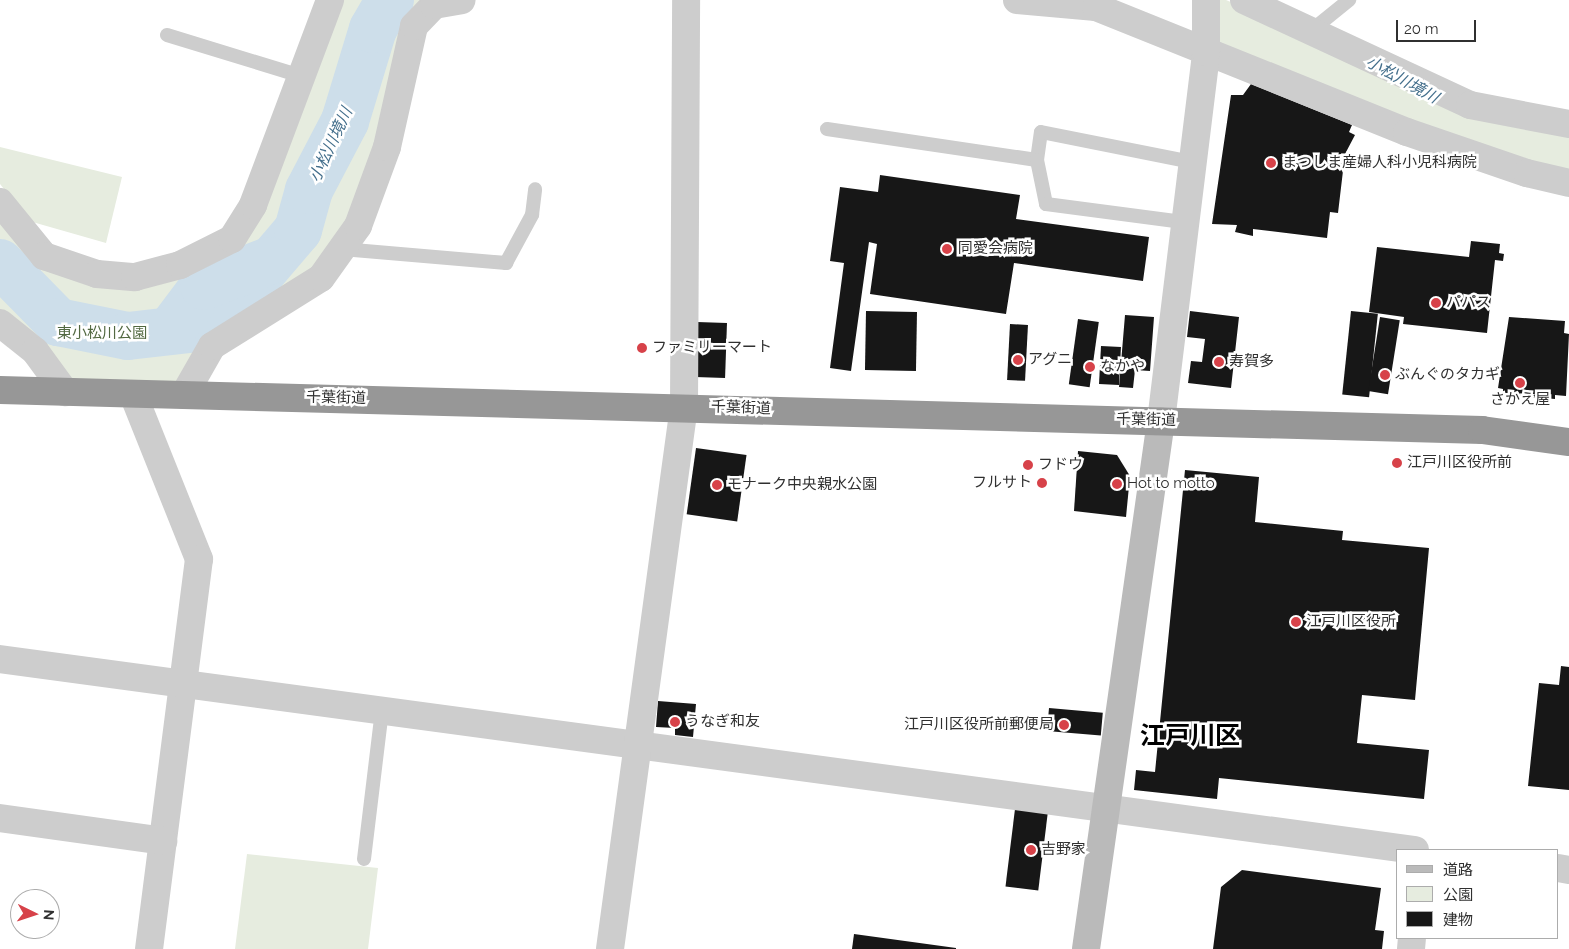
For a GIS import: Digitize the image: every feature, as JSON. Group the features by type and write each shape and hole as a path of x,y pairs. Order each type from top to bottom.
{"highway":[{"name":"千葉街道","path":"0,390 684,406 1482,430 1569,442"},
{"name":"千葉街道","path":"1482,430 1569,422"}],"street":[{"path":"0,202 44,256 96,274 135,277 180,265 232,239 253,205 330,0"},
{"path":"184,395 212,346 321,278 342,249 358,226 387,147 414,26 434,5 462,0"},
{"path":"610,949 684,406 686,0"},
{"path":"1017,0 1096,7 1407,132 1527,173 1569,183"},
{"path":"1086,949 1161,421 1183,222 1206,52 1206,0"},
{"path":"1244,0 1470,104 1569,124"},
{"path":"0,323 36,351 65,392"},
{"path":"133,394 199,559 185,685 149,949"},
{"path":"0,659 639,746 1105,805 1408,849"},
{"path":"0,818 163,841"}],"lane":[{"path":"1312,30 1349,0"},
{"path":"167,35 301,76"},
{"path":"827,129 1037,160"},
{"path":"1183,222 1046,204 1037,160 1041,132 1191,162"},
{"path":"342,249 506,263 532,215 535,189"},
{"path":"364,859 382,712"}],"green space":[{"name":"東小松川公園","path":"330,0 462,0 434,5 387,147 325,273 212,346 184,395 65,392 0,323 0,202 22,230 96,274 232,239"},
{"path":"1211,0 1226,0 1324,42 1569,129 1569,178 1212,48"},
{"path":"0,147 122,177 106,243 29,221 0,184"},
{"path":"247,854 378,868 368,949 235,949"}],"building":[{"path":"1251,84 1352,125 1349,132 1355,135 1345,154 1338,213 1330,212 1327,238 1253,229 1253,236 1235,232 1237,225 1212,224 1231,95 1243,95"},
{"path":"880,175 1020,195 1016,219 1149,237 1143,281 1014,263 1006,314 870,294 877,244 869,242 851,371 830,368 844,263 830,261 840,187 878,192"},
{"path":"1471,241 1500,244 1499,253 1504,254 1503,261 1495,260 1487,333 1403,324 1404,317 1369,312 1377,247 1469,257"},
{"path":"866,311 917,312 916,371 865,370"},
{"path":"1190,311 1239,317 1231,388 1188,383 1191,361 1202,362 1205,339 1187,337"},
{"path":"1351,311 1378,314 1369,397 1342,395"},
{"path":"1125,315 1154,317 1150,371 1135,370 1133,388 1119,387"},
{"path":"1380,317 1400,320 1388,394 1368,391"},
{"path":"1509,317 1565,321 1564,333 1569,334 1566,396 1555,395 1555,399 1503,395 1503,389 1498,388"},
{"path":"1078,319 1099,322 1090,387 1069,384"},
{"path":"697,322 727,323 725,378 695,377"},
{"path":"1010,324 1028,325 1025,381 1007,380"},
{"path":"1101,346 1121,347 1119,385 1099,384"},
{"name":"モナーク中央親水公園","path":"696,448 747,455 737,521 687,514"},
{"path":"1078,451 1117,455 1130,476 1126,517 1074,511"},
{"name":"江戸川区役所","path":"1185,470 1259,477 1255,522 1343,531 1342,540 1429,548 1415,700 1362,695 1357,743 1429,750 1424,799 1219,778 1217,799 1134,790 1136,770 1155,772"},
{"path":"1561,666 1569,667 1569,790 1528,786 1539,683 1559,685"},
{"path":"658,701 696,704 693,737 675,735 675,728 656,727"},
{"path":"1049,708 1103,713 1101,736 1047,731"},
{"path":"1015,809 1048,813 1038,890 1005,886"},
{"path":"1242,870 1381,888 1375,930 1384,931 1382,949 1213,949 1221,887"},
{"path":"854,934 956,948 956,949 852,949"}],"waterway":[{"name":"小松川境川","path":"0,263 58,322 128,336 216,326 298,230 309,190 345,121 373,29 390,0"},
{"name":"小松川境川","path":"171,330 204,286 269,261"}],"place":[{"name":"まつしま産婦人科小児科病院","path":"1271,163"},
{"name":"同愛会病院","path":"947,249"},
{"name":"パパス","path":"1436,303"},
{"name":"ファミリーマート","path":"642,348"},
{"name":"アグニ","path":"1018,360"},
{"name":"寿賀多","path":"1219,362"},
{"name":"なかや","path":"1090,367"},
{"name":"ぶんぐのタカギ","path":"1385,375"},
{"name":"さかえ屋","path":"1520,383"},
{"name":"江戸川区役所前","path":"1397,463"},
{"name":"フドウ","path":"1028,465"},
{"name":"フルサト","path":"1042,483"},
{"name":"Hot to motto","path":"1117,484"},
{"name":"モナーク中央親水公園","path":"717,485"},
{"name":"江戸川区役所","path":"1296,622"},
{"name":"うなぎ和友","path":"675,722"},
{"name":"江戸川区役所前郵便局","path":"1064,725"},
{"name":"吉野家","path":"1031,850"}],"district":[{"name":"江戸川区","path":"1190,735"}]}
